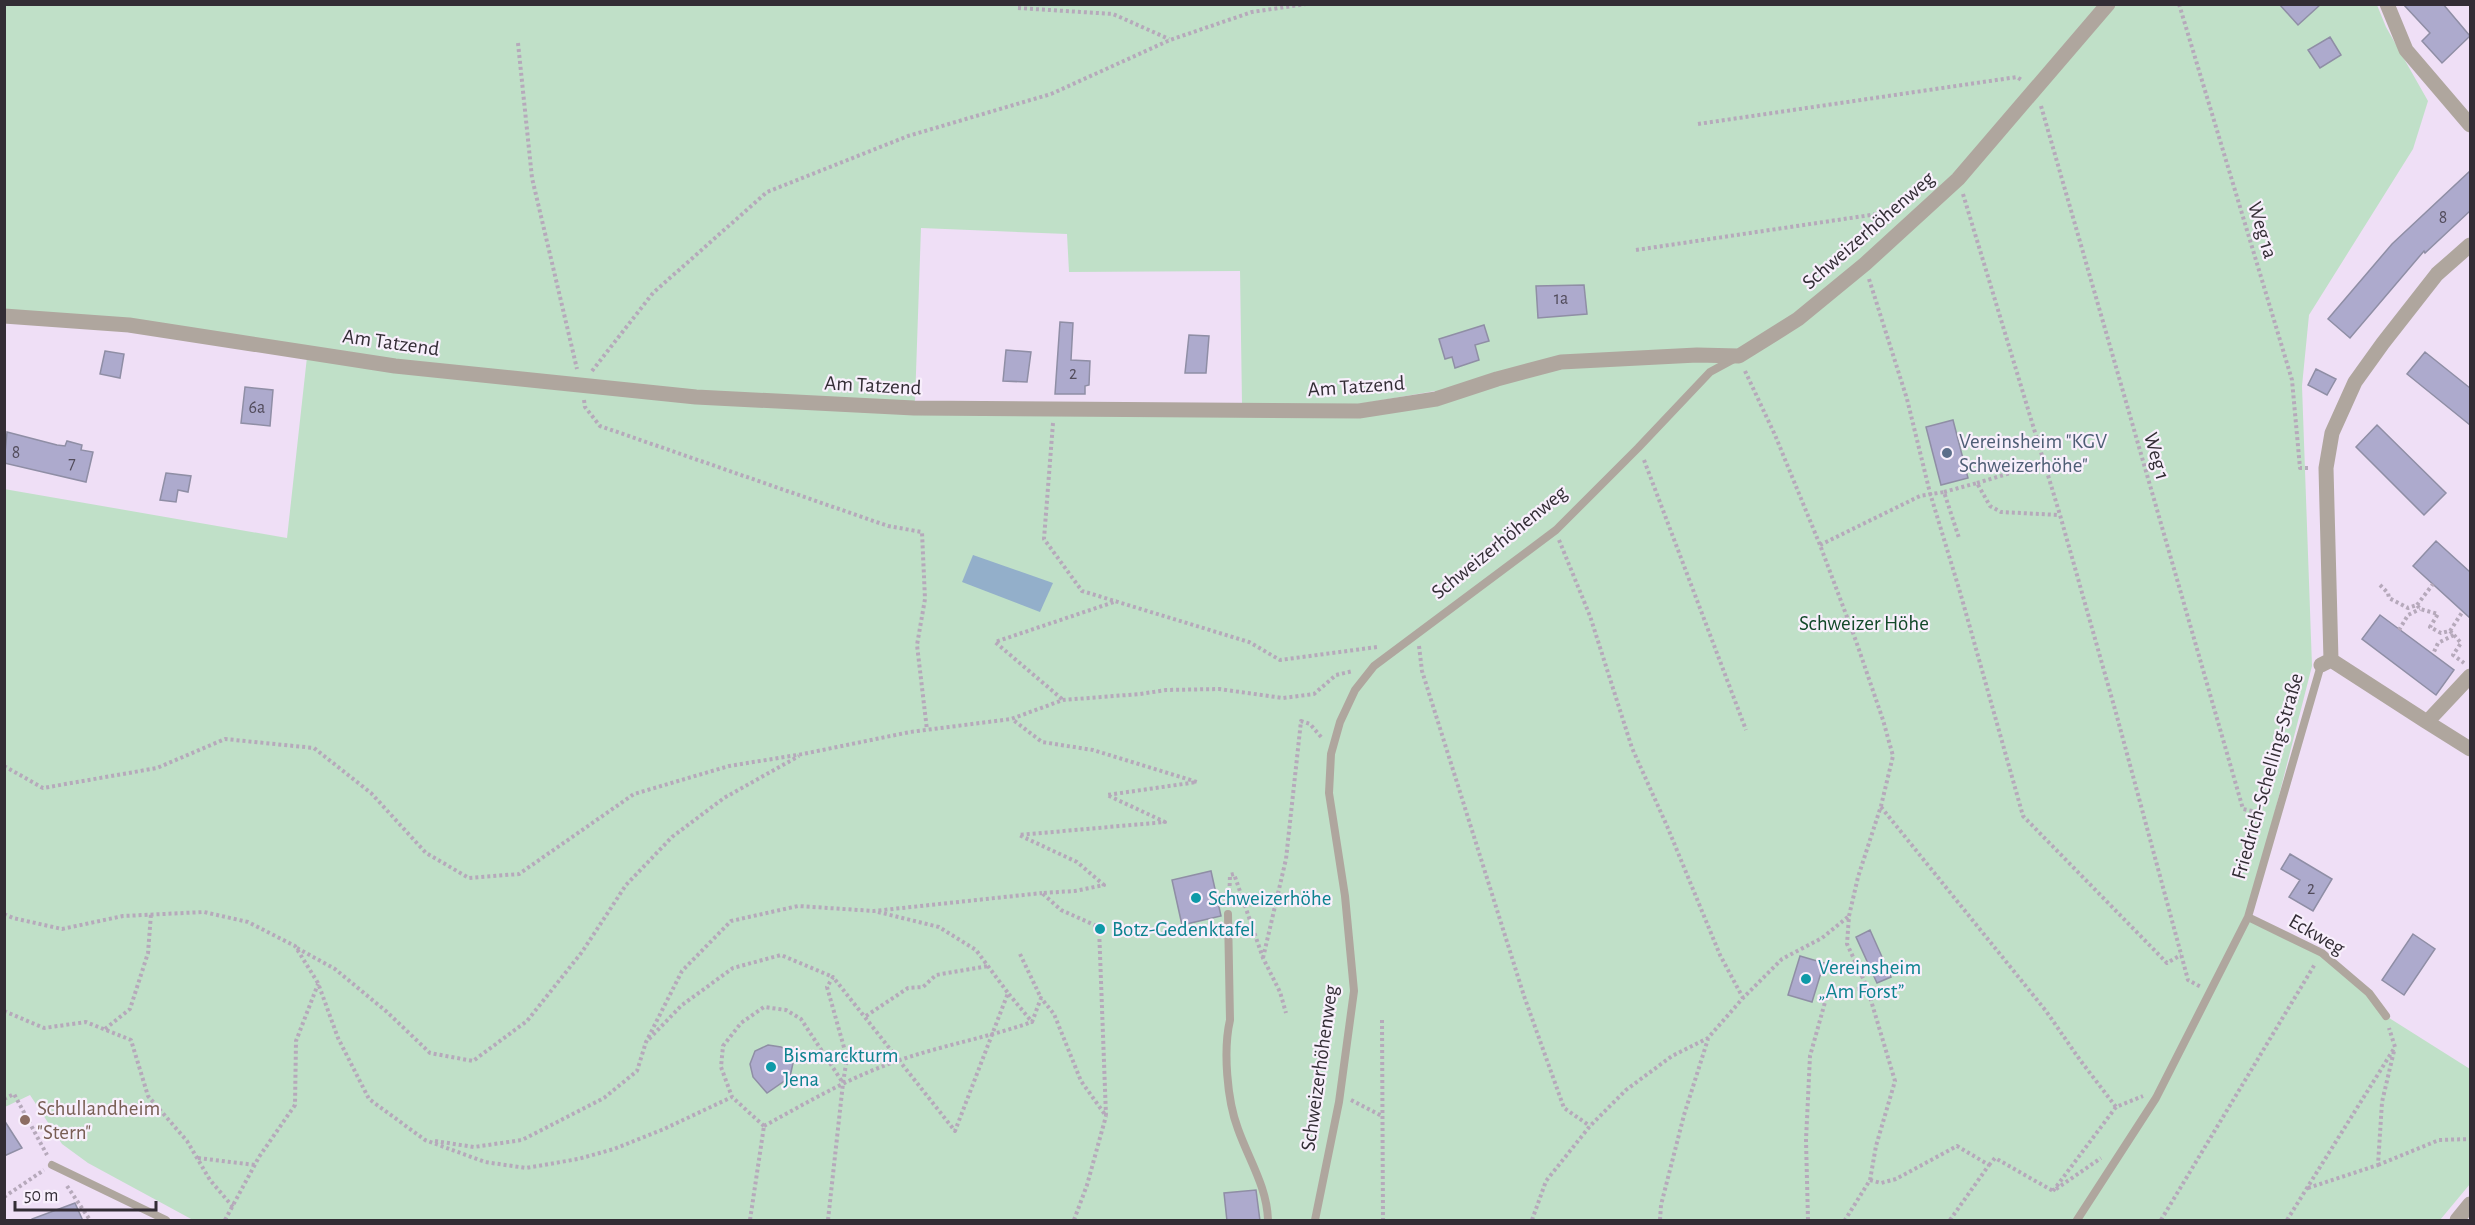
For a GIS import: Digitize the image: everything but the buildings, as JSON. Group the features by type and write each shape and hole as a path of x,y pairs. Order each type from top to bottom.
{"street":[{"name":"Schweizerhöhenweg","path":"1739,356 1798,319 1865,264 1958,179 2036,91 2108,4"},
{"path":"2387,4 2406,50 2470,124"},
{"name":"Friedrich-Schelling-Straße","path":"2326,663 2326,468 2332,433 2355,382 2437,274 2470,245"},
{"name":"Am Tatzend","path":"4,316 129,325 395,366 696,397 914,408 1359,411 1436,399 1497,379 1561,362 1697,355 1739,356"},
{"path":"2326,663 2470,749"},
{"path":"2427,722 2470,676"},
{"path":"2457,1221 2470,1204"}],"lane":[{"name":"Schweizerhöhenweg","path":"1315,1221 1340,1094 1354,991 1345,896 1329,793 1331,754 1340,722 1355,690 1374,666 1556,530 1710,372 1739,356"},
{"name":"Friedrich-Schelling-Straße","path":"2077,1221 2156,1098 2248,918 2326,663"},
{"path":"1228,914 1230,1020 1226,1037 1232,1110 1238,1131 1259,1177 1268,1206 1268,1221"},
{"name":"Eckweg","path":"2248,918 2322,953 2369,993 2386,1016"},
{"path":"52,1165 166,1221"}],"path":[{"path":"580,385 653,293 767,192 908,136 1051,94 1170,40 1252,12 1306,4"},
{"name":"Weg 1a","path":"2179,4 2292,380 2300,468"},
{"path":"1018,8 1113,14 1170,40"},
{"path":"518,43 532,178 585,406 600,426 888,526 922,532 925,599 917,645 927,730"},
{"path":"1698,124 2017,77 2036,91"},
{"name":"Weg 1","path":"2036,91 2242,809 2262,813"},
{"path":"1958,179 2060,515 2188,980 2201,987"},
{"path":"1636,250 1884,213 1906,226"},
{"path":"1865,264 1907,399 1930,493 2023,816 2167,963 2181,955"},
{"path":"1739,356 1775,435 1820,545 1856,641 1893,756 1881,806 1858,877 1849,916 1847,944 1867,987 1894,1081 1876,1146 1870,1180 1845,1221"},
{"path":"4,766 43,788 157,768 225,739 314,748 371,793 426,853 469,878 519,874 634,794 729,766 927,730 1011,719 1063,700 1166,690 1219,689 1283,698 1314,694 1336,675 1374,666 1377,646 1280,660 1249,642 1082,591 1044,538 1054,410"},
{"path":"1638,448 1746,730"},
{"path":"1820,545 1930,493 1944,492 2044,464"},
{"path":"1977,483 1990,506 2001,512 2060,515"},
{"path":"1944,492 1959,538"},
{"path":"1556,530 1590,616 1632,748 1720,955 1743,998"},
{"path":"2380,585 2390,598 2408,608 2417,605 2433,584"},
{"path":"1063,700 995,642 1117,601"},
{"path":"2417,605 2420,609 2438,614 2430,627 2442,633 2450,631 2463,611"},
{"path":"2399,630 2408,615 2420,609"},
{"path":"2450,631 2461,643 2453,655 2462,662"},
{"path":"1417,633 1422,671 1524,996 1564,1108 1590,1126"},
{"path":"2433,654 2438,643 2454,635"},
{"path":"874,911 1042,892 1075,891 1104,885 1077,862 1018,835 1165,822 1107,795 1197,782 1093,750 1042,742 1011,719"},
{"path":"1263,958 1286,859 1301,721 1310,724 1321,735 1331,754"},
{"path":"4,914 62,929 123,916 204,912 248,922 335,969 430,1053 473,1061 527,1021 582,952 626,885 672,837 724,798 803,754"},
{"path":"1881,806 2046,1011 2116,1107 2053,1191"},
{"path":"1228,914 1230,875 1234,874 1263,958 1280,992 1286,1013"},
{"path":"1042,892 1061,910 1099,927 1106,1116 1087,1185 1074,1221"},
{"path":"425,1140 474,1147 522,1140 604,1098 637,1071 646,1042 682,971 731,921 798,906 874,911 939,927 976,950 1032,1022"},
{"path":"104,1029 130,1009 148,953 151,914"},
{"path":"1532,1221 1546,1181 1590,1126 1626,1090 1672,1056 1708,1038 1743,998 1782,960 1822,938 1849,916"},
{"path":"295,946 318,983 338,1038 369,1099 425,1140 485,1162 526,1168 578,1159 614,1149 732,1097"},
{"path":"2161,1221 2322,953"},
{"path":"1020,954 1041,998 1054,1014 1081,1082 1106,1116"},
{"path":"646,1042 682,1005 733,968 781,955 833,978 866,1016 955,1131 1008,993"},
{"path":"866,1016 908,988 923,987 936,975 988,966"},
{"path":"828,1221 847,1058 828,987 833,978"},
{"path":"225,1221 255,1165 295,1105 296,1041 318,983"},
{"path":"1808,1221 1806,1140 1810,1056 1827,995 1867,987"},
{"path":"1032,1022 1041,998"},
{"path":"764,1126 732,1097 721,1067 723,1046 741,1023 764,1007 786,1010 801,1019 843,1083"},
{"path":"4,1011 44,1028 86,1022 131,1040 148,1096 187,1141 210,1180 233,1207"},
{"path":"2378,1165 2382,1102 2395,1047 2386,1016"},
{"path":"1382,1020 1383,1221"},
{"path":"764,1126 843,1083 900,1060 992,1036 1032,1022"},
{"path":"1660,1221 1661,1205 1684,1115 1708,1038"},
{"path":"2287,1221 2395,1047"},
{"path":"4,1099 14,1094 52,1165 90,1221"},
{"path":"1340,1094 1382,1116"},
{"path":"750,1221 764,1126"},
{"path":"2053,1191 2129,1139"},
{"path":"2308,1188 2378,1165 2439,1140 2470,1139"},
{"path":"1870,1180 1881,1183 1896,1179 1958,1146 1989,1165"},
{"path":"197,1158 255,1165"},
{"path":"1950,1221 1995,1158 2053,1191"},
{"path":"4,1197 52,1165"}],"green space":[{"name":"Schweizer Höhe","path":"5,5 2377,5 2386,27 2428,101 2413,149 2309,315 2302,386 2312,666 2248,917 2322,953 2369,993 2386,1016 2470,1069 2470,1184 2440,1220 193,1220 88,1163 62,1144 30,1095 5,1107 4,489 287,538 307,357 697,403 1240,417 1436,399 1435,391 1359,404 1242,404 1240,271 1069,272 1067,234 921,228 915,402 701,391 394,361 5,311"}],"water":[{"path":"973,555 1053,583 1040,612 962,582"}],"place":[{"name":"Vereinsheim \"KGV Schweizerhöhe\"","path":"1947,453"},
{"name":"Schweizerhöhe","path":"1196,898"},
{"name":"Botz-Gedenktafel","path":"1100,929"},
{"name":"Vereinsheim „Am Forst”","path":"1806,979"},
{"name":"Bismarckturm Jena","path":"771,1067"},
{"name":"Schullandheim \"Stern\"","path":"25,1120"}]}
